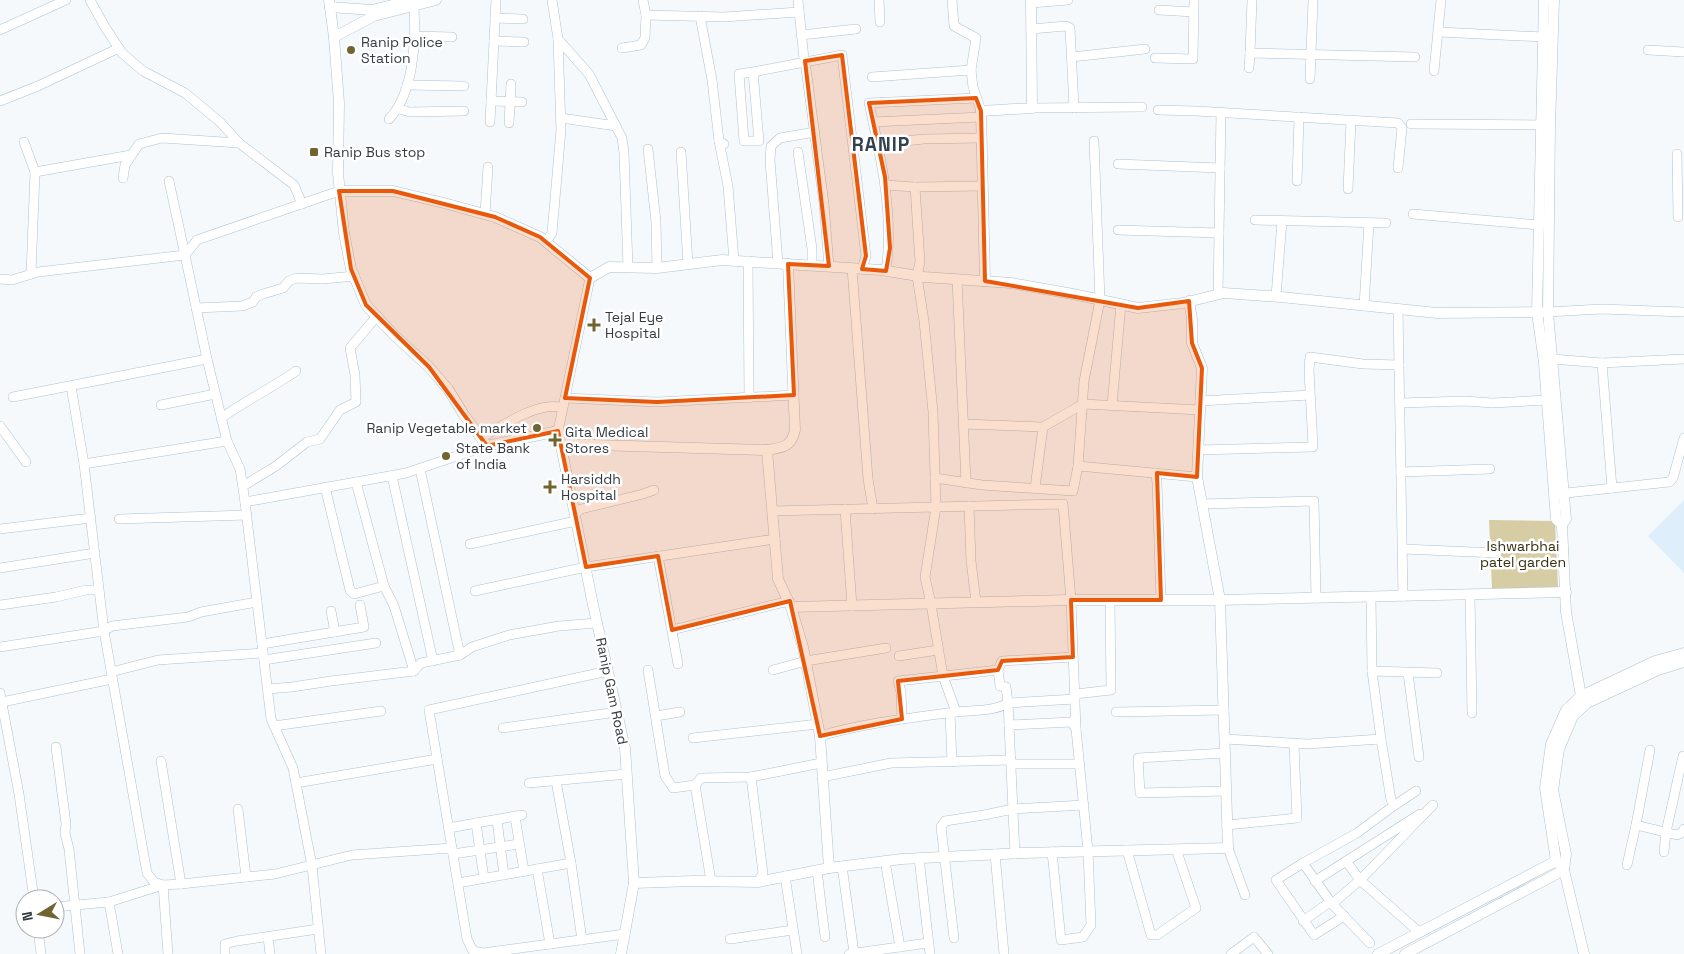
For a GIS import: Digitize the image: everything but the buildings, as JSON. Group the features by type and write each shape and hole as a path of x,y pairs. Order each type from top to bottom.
{"street":[{"path":"0,30 66,0"},
{"path":"90,0 119,48 143,71 185,93 220,122 239,143 294,185 302,204"},
{"path":"436,0 372,10 329,4 334,37 339,103 338,173 344,232 351,268 366,304 394,335 429,367 448,389 484,442"},
{"path":"490,122 496,0"},
{"path":"546,242 552,233 558,179 561,118 558,39 552,0"},
{"path":"622,48 641,45 645,38 646,15 643,0"},
{"path":"798,0 804,60 824,204 829,266"},
{"path":"879,0 880,22"},
{"path":"952,0 954,26 976,38 971,70 973,87 981,114 985,281"},
{"path":"1032,108 1031,1 1068,0"},
{"path":"1155,58 1193,59 1194,0"},
{"path":"1249,68 1252,0"},
{"path":"1310,79 1313,0"},
{"path":"1434,71 1441,0"},
{"path":"1544,0 1548,312 1560,494 1556,519 1562,525 1566,612 1582,701 1559,749 1553,790 1566,854 1564,870 1584,954"},
{"path":"1554,0 1539,225 1537,312 1560,494"},
{"path":"389,119 398,109 407,85 416,36 414,3"},
{"path":"334,37 374,16 414,3"},
{"path":"1159,10 1194,12"},
{"path":"646,15 728,16 799,12"},
{"path":"700,16 722,142 728,186 734,261"},
{"path":"495,18 523,19"},
{"path":"1031,29 1066,26 1070,28 1074,108"},
{"path":"801,35 856,29"},
{"path":"1438,32 1543,37"},
{"path":"416,36 452,37"},
{"path":"558,39 589,74 622,138 628,267"},
{"path":"494,41 524,42"},
{"path":"0,101 38,86 119,48"},
{"path":"1072,57 1145,49"},
{"path":"1648,50 1684,52"},
{"path":"1250,53 1415,57"},
{"path":"753,72 759,141 744,141 739,74 804,60 842,55 866,256 857,268 868,479 873,509"},
{"path":"872,77 971,70"},
{"path":"509,123 511,84"},
{"path":"407,85 464,86"},
{"path":"886,271 890,248 885,185 868,103 976,98"},
{"path":"491,101 522,102"},
{"path":"873,122 981,114 1032,108 1142,107"},
{"path":"398,109 410,112 464,111"},
{"path":"1158,110 1398,123 1402,128 1398,168"},
{"path":"1218,294 1221,112"},
{"path":"1297,181 1299,117"},
{"path":"561,118 616,126"},
{"path":"1348,189 1351,121"},
{"path":"1411,124 1545,125"},
{"path":"561,444 767,450 786,446 793,440 795,430 794,395 783,263 770,160 771,146 780,138 815,132"},
{"path":"123,178 125,165 139,144 162,138 239,143"},
{"path":"878,144 924,139 981,138"},
{"path":"1052,852 1061,940 1083,937 1091,925 1088,851 1076,729 1071,600 1064,504 1073,490 1078,466 1084,381 1100,300 1094,141"},
{"path":"24,142 35,172 31,274"},
{"path":"648,149 656,222 657,268"},
{"path":"680,152 688,264"},
{"path":"798,152 812,249 812,265"},
{"path":"1678,154 1681,186 1678,217"},
{"path":"35,172 132,155"},
{"path":"1118,164 1220,168"},
{"path":"485,214 488,166"},
{"path":"169,181 206,359 227,441 240,469 271,719 293,768 312,866 321,954"},
{"path":"885,185 914,187 983,186"},
{"path":"914,187 920,262 917,276 934,412 936,507 924,577 931,604 943,676 953,712 952,762"},
{"path":"0,279 12,280 38,272 185,255 197,240 340,191 393,192 485,214 540,237 590,278"},
{"path":"1413,214 1539,225"},
{"path":"1255,220 1386,223"},
{"path":"1276,296 1282,221"},
{"path":"1364,306 1369,223"},
{"path":"1118,230 1219,233"},
{"path":"245,502 392,476 420,469 484,442 558,431 590,278 609,267 657,268 722,260 857,268 917,276 1010,283 1138,308 1189,301 1224,293 1276,296 1437,313 1548,312 1602,309 1684,312"},
{"path":"748,261 749,398"},
{"path":"196,308 242,306 253,302 256,297 283,288 289,281 296,278 323,279 354,276"},
{"path":"957,279 966,483"},
{"path":"1189,301 1192,319 1192,343 1202,368 1197,477 1220,600 1228,848 1245,895"},
{"path":"1112,405 1121,304"},
{"path":"1398,309 1403,596"},
{"path":"243,486 276,466 307,442 320,439 340,410 356,402 355,374 350,348 377,316"},
{"path":"1198,450 1313,447 1310,357 1363,364 1399,365"},
{"path":"12,397 206,359"},
{"path":"1552,359 1602,363 1684,360"},
{"path":"1602,363 1612,488"},
{"path":"221,418 296,370"},
{"path":"71,386 84,464 104,631 147,873 154,882 163,885"},
{"path":"161,406 215,394"},
{"path":"484,442 512,420 564,402 657,402 794,395"},
{"path":"963,424 1043,428 1083,404 1200,406 1310,395"},
{"path":"1400,403 1466,401 1492,403 1547,400"},
{"path":"0,426 26,462"},
{"path":"1035,488 1043,428"},
{"name":"Ranip Gam Road","path":"558,431 597,623 625,748 634,882 621,954"},
{"path":"1560,494 1670,482 1673,478 1684,438"},
{"path":"84,464 227,441"},
{"path":"767,450 778,579 790,604 806,661 820,736 829,868"},
{"path":"1078,466 1197,477"},
{"path":"420,469 460,655"},
{"path":"1401,472 1490,469"},
{"path":"1156,473 1158,483 1161,600"},
{"path":"392,476 433,661"},
{"path":"935,478 966,483 1073,490"},
{"path":"356,482 384,586 394,606 414,671"},
{"path":"325,487 350,590 354,594 384,586"},
{"path":"470,544 576,518 581,509 654,490"},
{"path":"1202,504 1314,500 1316,598"},
{"path":"772,511 1064,504"},
{"path":"969,506 971,561 976,602"},
{"path":"845,509 852,606"},
{"path":"120,519 247,515"},
{"path":"0,529 90,518"},
{"path":"475,591 586,567 775,539"},
{"path":"1402,549 1497,553"},
{"path":"0,568 95,553"},
{"path":"658,556 678,664"},
{"path":"0,605 56,597 86,590 99,590"},
{"path":"672,630 790,604 852,606 1071,600 1220,600 1566,592"},
{"path":"1470,595 1472,713"},
{"path":"1370,597 1372,671 1391,800"},
{"path":"820,736 850,727 1002,707 1008,703 1111,690 1110,600"},
{"path":"0,647 104,631 112,626 188,617 201,612 257,602"},
{"path":"263,652 364,626 360,605"},
{"path":"330,611 335,632"},
{"path":"268,689 292,688 332,680 414,671 421,662 460,655 472,647 509,635 559,626 597,623"},
{"path":"33,889 19,794 1,697 112,675 158,660 376,643"},
{"path":"773,670 806,661 886,648"},
{"path":"899,656 938,650"},
{"path":"1564,870 1556,861 1545,788 1551,744 1566,710 1655,661 1684,653"},
{"path":"1015,854 1008,703 1006,687 1000,686 998,670 1002,661 1073,657"},
{"path":"1582,701 1587,703 1658,670 1684,662"},
{"path":"648,670 665,776 673,788 695,785 701,778 751,777 821,763"},
{"path":"902,719 901,692 898,681 998,670"},
{"path":"608,671 429,710 467,938 473,951 483,953 625,934"},
{"path":"1372,671 1437,673"},
{"path":"1408,673 1419,757"},
{"path":"1116,712 1224,710"},
{"path":"274,726 381,711"},
{"path":"503,728 617,712"},
{"path":"656,716 680,712"},
{"path":"1009,725 1071,722 1076,729"},
{"path":"694,738 818,724"},
{"path":"1225,738 1294,744 1381,739"},
{"path":"1227,825 1297,818 1294,744"},
{"path":"56,747 80,954"},
{"path":"1627,865 1650,750"},
{"path":"1225,753 1138,758 1140,793 1226,791"},
{"path":"1664,852 1666,832 1683,756"},
{"path":"296,783 437,759"},
{"path":"161,761 181,884"},
{"path":"822,777 891,763 1011,762 1080,764"},
{"path":"529,783 627,774"},
{"path":"751,777 763,873 758,882"},
{"path":"556,781 571,863 582,940"},
{"path":"695,785 711,881"},
{"path":"1344,916 1314,935 1276,880 1357,833 1416,791"},
{"path":"954,938 941,827 945,821 984,816 1013,809 1084,805"},
{"path":"1303,920 1331,903 1360,880 1433,805 1315,882"},
{"path":"238,809 246,877"},
{"path":"449,828 518,816 519,844 524,871"},
{"path":"497,820 504,875"},
{"path":"476,823 484,878"},
{"path":"1636,825 1677,835 1684,829"},
{"path":"65,906 109,902 163,885 275,874 352,855 479,850 519,844"},
{"path":"634,882 758,882 842,866 919,858 1052,852 1228,848"},
{"path":"1127,850 1151,935 1157,936 1196,908 1176,849"},
{"path":"995,854 1004,954"},
{"path":"919,858 930,954"},
{"path":"885,861 900,947"},
{"path":"1378,954 1556,861"},
{"path":"1346,862 1360,880 1419,932"},
{"path":"458,883 571,863"},
{"path":"1303,863 1331,903 1370,943"},
{"path":"842,866 854,953"},
{"path":"536,869 550,944"},
{"path":"817,870 825,937"},
{"path":"1405,954 1564,870"},
{"path":"786,876 797,954"},
{"path":"163,885 168,954"},
{"path":"109,902 118,954"},
{"path":"225,954 225,944 318,929"},
{"path":"730,939 793,930"},
{"path":"268,937 270,954"},
{"path":"1231,954 1254,937 1268,954"},
{"path":"39,939 41,954"},
{"path":"849,954 928,943"}],"highlighted area":[{"path":"842,55 866,256 862,269 886,271 890,248 885,177 869,103 976,98 981,111 985,281 1138,308 1189,301 1192,343 1202,368 1197,477 1157,473 1161,600 1071,600 1073,657 1002,661 998,670 898,681 902,719 820,736 790,601 672,630 658,556 586,567 558,431 487,446 429,367 366,305 351,269 339,191 393,191 495,217 540,237 590,278 565,398 657,402 794,395 788,264 829,266 805,61"}],"shaded area":[{"path":"1684,500 1684,573 1648,536"}],"green space":[{"name":"Ishwarbhai patel garden","path":"1489,520 1555,521 1558,587 1492,589"}],"place":[{"name":"Ranip Police Station","path":"351,50"},
{"name":"Ranip Bus stop","path":"314,152"},
{"name":"Tejal Eye Hospital","path":"594,325"},
{"name":"Ranip Vegetable market","path":"537,428"},
{"name":"Gita Medical Stores","path":"555,440"},
{"name":"State Bank of India","path":"446,456"},
{"name":"Harsiddh Hospital","path":"550,487"}],"district":[{"name":"RANIP","path":"881,144"}]}
